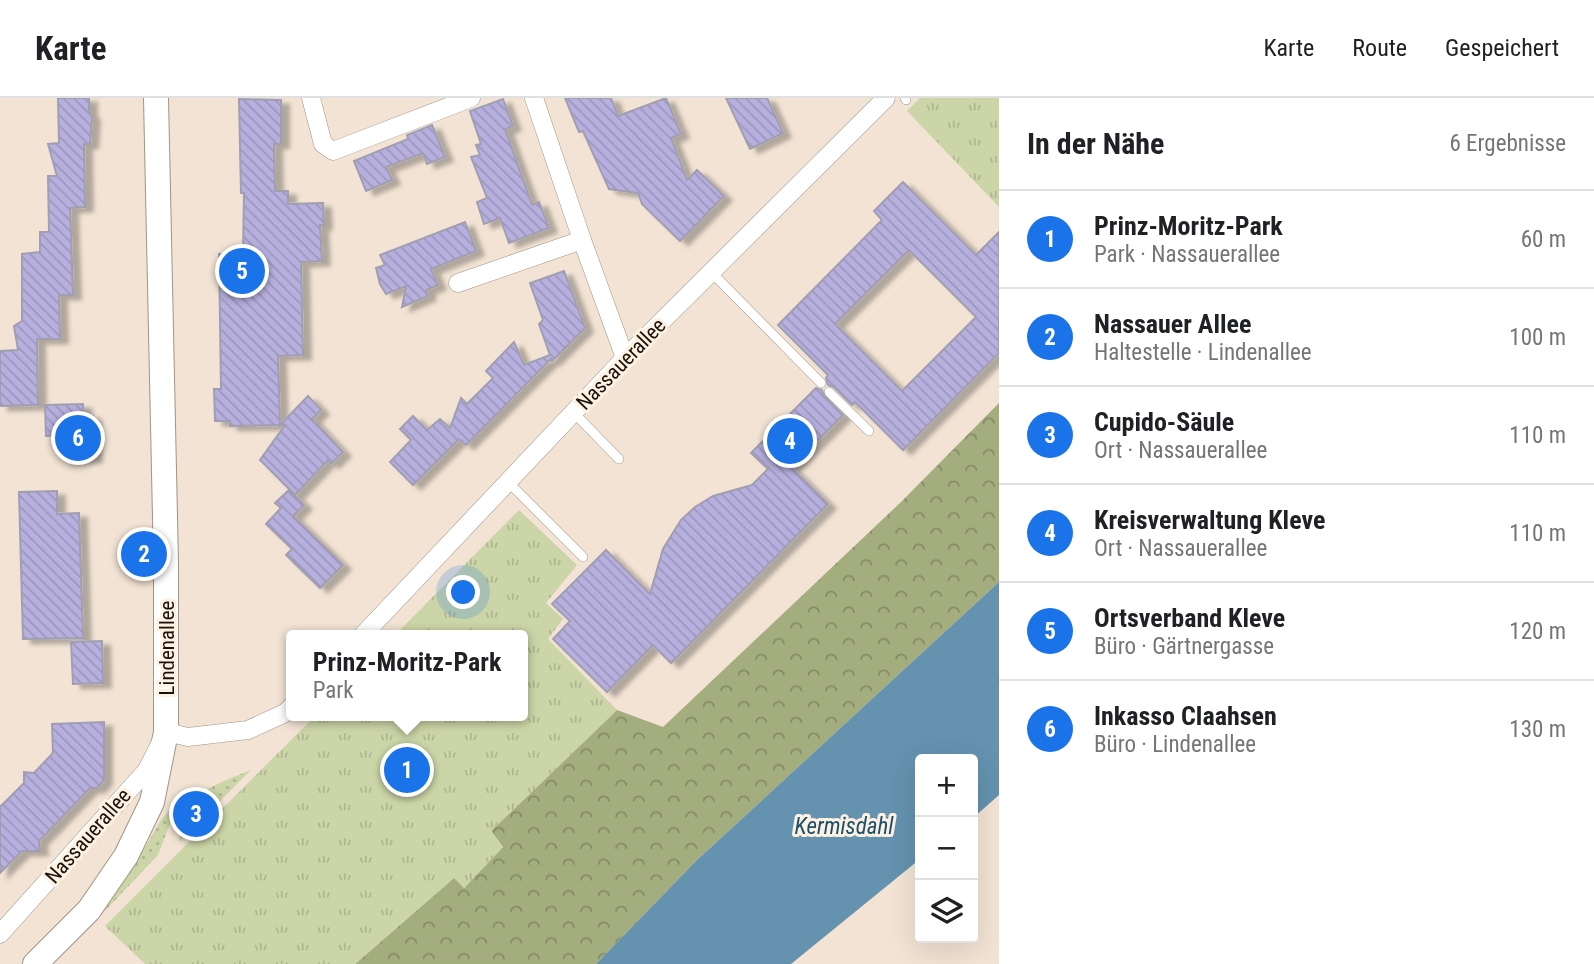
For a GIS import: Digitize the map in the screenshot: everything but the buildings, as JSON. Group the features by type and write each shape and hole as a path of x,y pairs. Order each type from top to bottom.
{"main road":[{"name":"Lindenallee","path":"156,98 166,564 166,732"},
{"name":"Nassauerallee","path":"35,964 89,910 126,856 152,803 166,732"}],"street":[{"path":"311,98 323,144 333,151 471,98"},
{"path":"534,98 625,358"},
{"name":"Nassauerallee","path":"368,630 625,358 886,98"},
{"path":"458,283 582,240"},
{"path":"166,732 188,737 248,730 286,712"},
{"name":"Nassauerallee","path":"0,934 147,769 166,732"}],"lane":[{"path":"712,273 821,383"},
{"path":"830,392 869,431"},
{"path":"574,413 619,459"},
{"path":"509,483 583,557"}],"green space":[{"path":"920,98 999,98 999,207 907,111"},
{"path":"999,403 999,582 696,861 596,964 355,964 455,877 464,888 503,847 491,831 617,710 663,727 901,502"},
{"path":"519,510 577,565 546,603 563,619 548,639 617,710 491,831 503,847 464,888 454,878 355,964 145,964 105,926 310,721 528,721 528,630 400,630"},
{"path":"251,770 179,842 185,809 189,802 215,785"},
{"path":"172,807 175,811 158,855 100,916 98,914 134,866 161,820"}],"water":[{"name":"Kermisdahl","path":"999,582 999,795 978,814 978,754 915,754 915,863 791,964 596,964 696,861"}],"place":[{"name":"Ortsverband Kleve","path":"242,271"},
{"name":"Inkasso Claahsen","path":"78,438"},
{"name":"Kreisverwaltung Kleve","path":"790,441"},
{"name":"Nassauer Allee","path":"144,554"},
{"name":"Prinz-Moritz-Park","path":"407,770"},
{"name":"Cupido-Säule","path":"196,814"}]}
